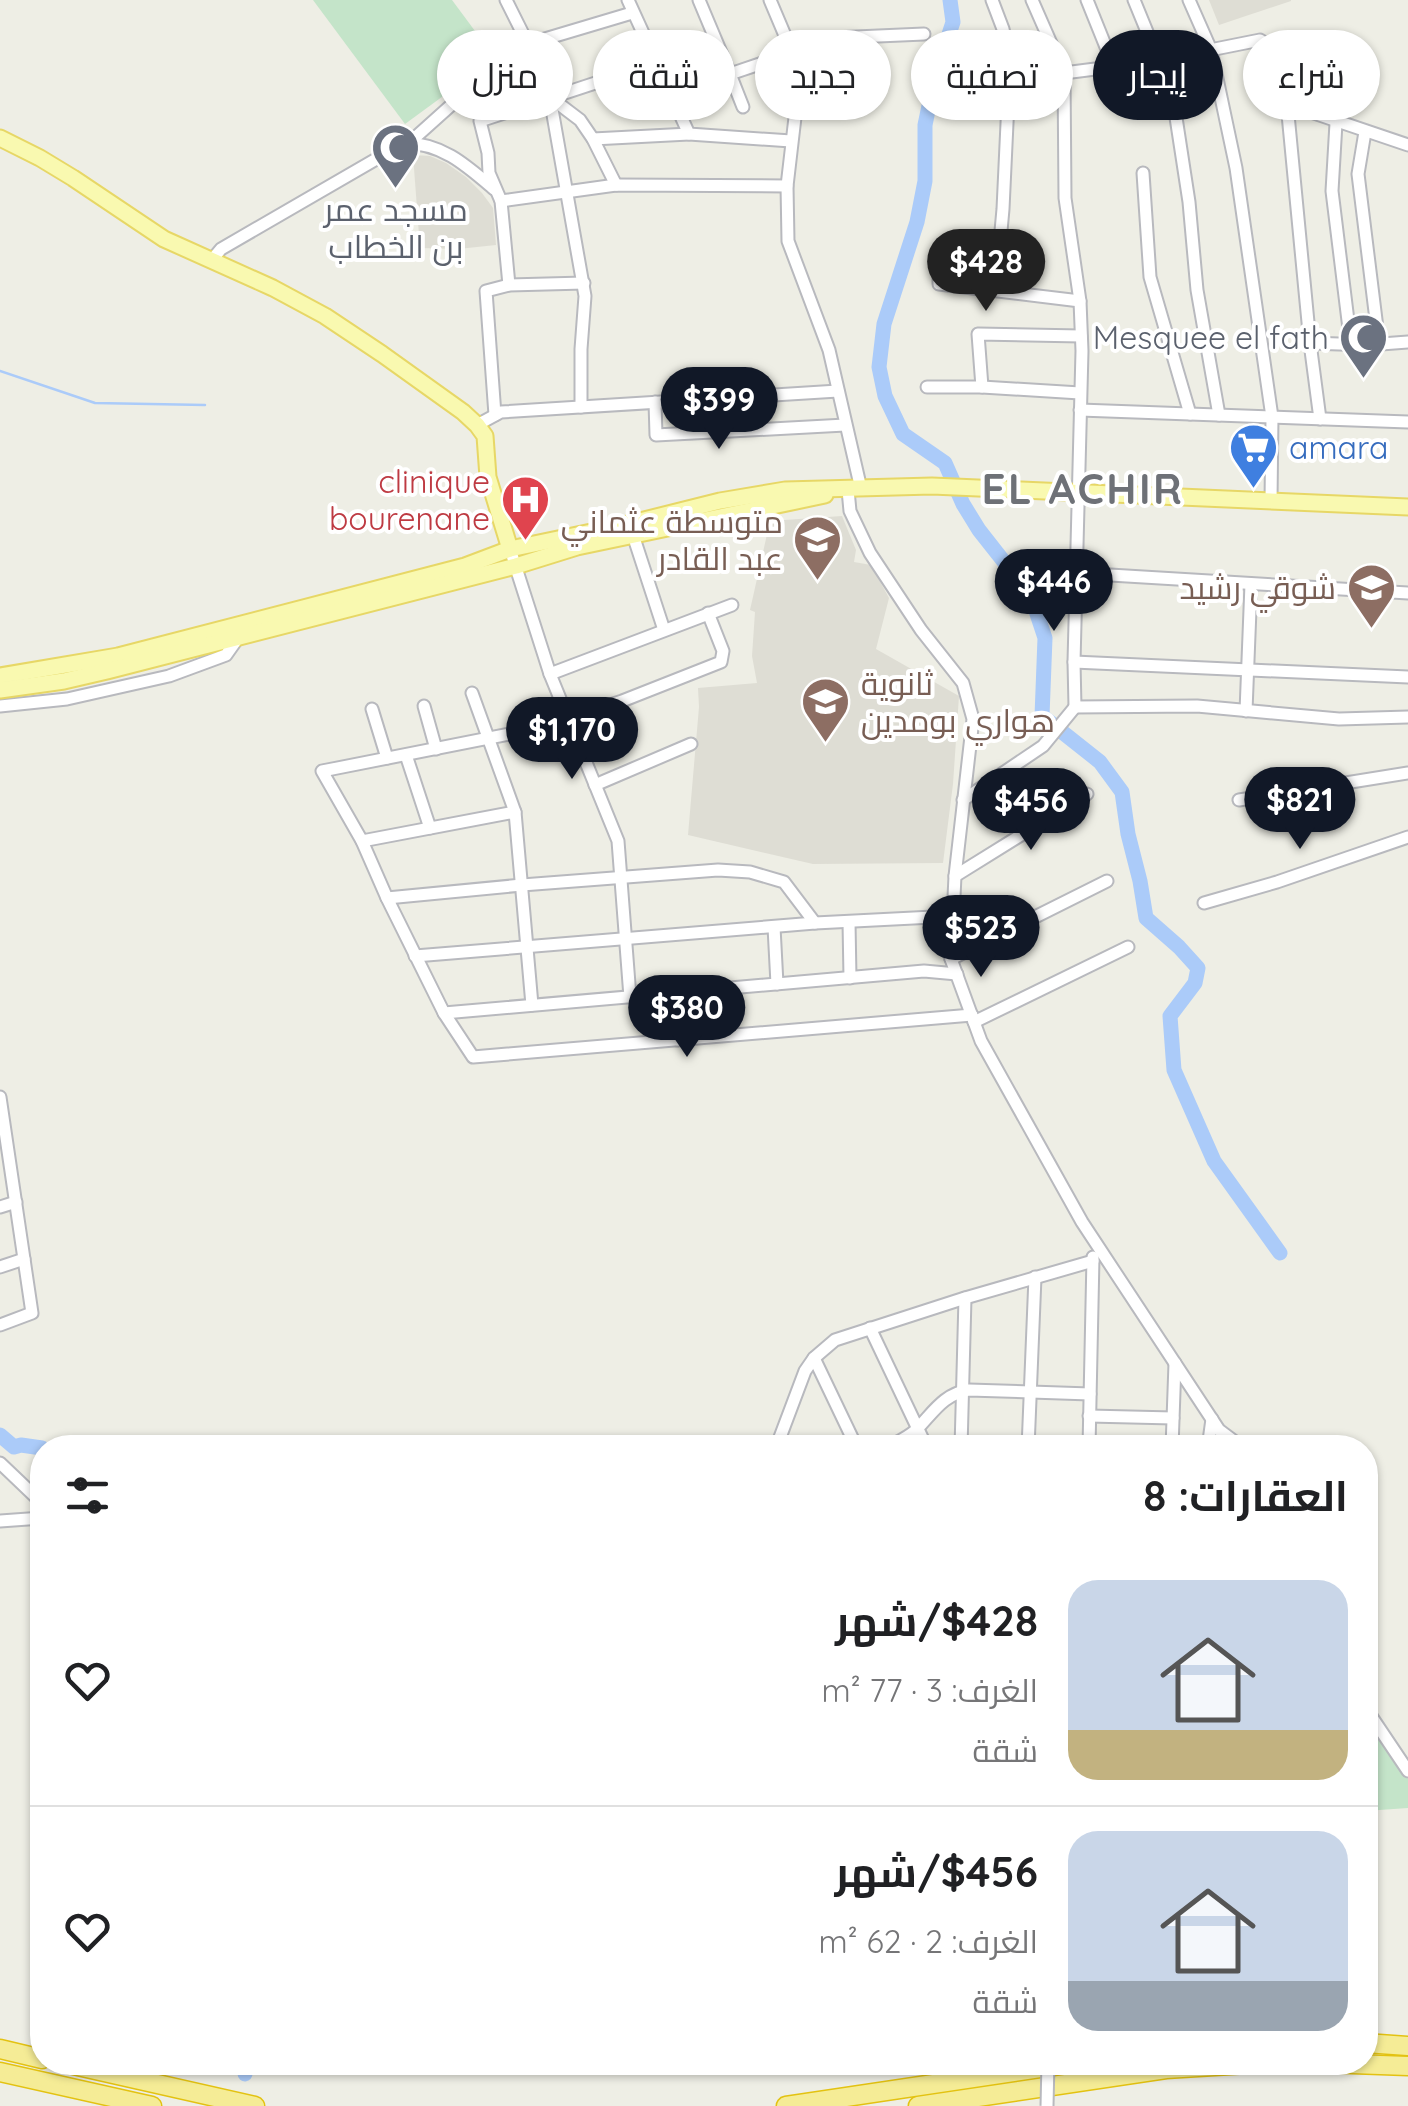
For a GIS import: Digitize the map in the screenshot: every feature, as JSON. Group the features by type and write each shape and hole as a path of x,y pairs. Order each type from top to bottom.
{"highway":[{"path":"1378,2044 1408,2046"},
{"path":"0,2049 30,2055"},
{"path":"1378,2065 1408,2066"},
{"path":"0,2072 152,2106"},
{"path":"118,2075 255,2106"},
{"path":"786,2106 995,2075"},
{"path":"918,2106 1126,2075"}],"main road":[{"path":"0,138 57,168 164,239 325,316 443,396 485,436 488,476 510,549"},
{"path":"0,690 64,681 238,638 577,547 854,490 932,486 1408,506"},
{"path":"0,676 118,656 464,566 510,549 720,501 784,490 854,490"}],"street":[{"path":"506,0 521,30"},
{"path":"699,0 712,30"},
{"path":"770,0 783,30"},
{"path":"992,0 1003,30"},
{"path":"1032,0 1045,30"},
{"path":"1087,0 1099,30"},
{"path":"1134,0 1148,30"},
{"path":"1189,0 1202,30"},
{"path":"569,30 630,6 641,30"},
{"path":"735,87 743,108"},
{"path":"1223,107 1236,168 1272,417 1271,501"},
{"path":"573,115 593,139 616,185"},
{"path":"409,143 437,118"},
{"path":"483,120 480,121 489,174 499,197 509,285"},
{"path":"554,120 584,284 581,407"},
{"path":"682,120 689,134"},
{"path":"795,120 787,186 788,242 829,350 854,490 850,511 870,553 920,630 963,683 973,719 954,876 951,959 990,1057 1094,1240 1225,1435"},
{"path":"1007,120 999,253 943,245 939,256 940,284 1080,302"},
{"path":"964,800 1043,746 1076,707 1081,336 1065,198 1064,120"},
{"path":"1174,120 1220,416"},
{"path":"1289,120 1320,419"},
{"path":"1328,120 1408,145"},
{"path":"1336,123 1332,191 1351,345"},
{"path":"1365,132 1358,174 1379,344"},
{"path":"593,139 689,134 792,141"},
{"path":"211,262 221,250 404,143 420,143 444,151 466,165 499,197 616,185 787,186"},
{"path":"1143,173 1150,277 1190,414"},
{"path":"495,415 486,291 509,285 584,284"},
{"path":"982,387 978,334 1081,336"},
{"path":"1310,343 1408,342"},
{"path":"927,387 1080,393"},
{"path":"476,424 501,412 838,391"},
{"path":"655,402 656,435 845,425"},
{"path":"1080,410 1408,422"},
{"path":"633,534 664,630"},
{"path":"510,549 550,674 618,842 630,997"},
{"path":"1077,572 1408,593"},
{"path":"1246,712 1251,584"},
{"path":"550,674 732,605"},
{"path":"708,613 723,651 721,662 622,702 540,728 322,771 362,841 444,1013 473,1057 973,1019 1128,947"},
{"path":"0,706 66,700 169,676 226,655 238,638"},
{"path":"1074,662 1408,677"},
{"path":"472,693 515,812 532,1005"},
{"path":"424,706 436,749"},
{"path":"1076,707 1197,706 1339,719 1408,717"},
{"path":"372,709 387,758"},
{"path":"595,785 691,744"},
{"path":"406,755 430,828"},
{"path":"1238,800 1408,772"},
{"path":"954,876 1086,794"},
{"path":"362,841 515,812"},
{"path":"1204,903 1408,837"},
{"path":"387,898 718,870 750,872 784,882 815,924"},
{"path":"951,959 1107,881"},
{"path":"414,956 953,916"},
{"path":"849,922 850,978"},
{"path":"774,927 776,984"},
{"path":"444,1013 924,972 957,974"},
{"path":"675,993 678,1040"},
{"path":"0,1097 4,1156 16,1202 32,1314 0,1325"},
{"path":"0,1207 16,1202"},
{"path":"1089,1435 1094,1240"},
{"path":"0,1268 24,1259"},
{"path":"785,1435 805,1371 835,1340 1093,1261"},
{"path":"1029,1435 1035,1277"},
{"path":"961,1435 965,1298"},
{"path":"870,1328 921,1435"},
{"path":"814,1358 851,1435"},
{"path":"1172,1435 1175,1363"},
{"path":"909,1435 942,1401 963,1391 1090,1394"},
{"path":"1089,1416 1173,1418"},
{"path":"1210,1435 1212,1419"},
{"path":"0,1464 30,1492"},
{"path":"0,1520 30,1519"},
{"path":"1378,1726 1408,1771"},
{"path":"1047,2106 1048,2075"}],"shaded area":[{"path":"1209,0 1291,0 1291,1 1219,25"},
{"path":"413,155 430,156 446,163 482,193 493,208 496,245 420,248"},
{"name":"ثانوية هواري بومدين","path":"842,516 856,550 854,562 871,565 889,598 876,649 959,696 943,863 813,864 688,835 698,688 757,683 752,656 755,612 750,610 770,521"}],"green space":[{"path":"313,0 452,0 474,30 437,30 437,101 405,124"},
{"path":"1378,1739 1408,1779 1408,1808 1378,1810"}],"waterway":[{"path":"950,0 953,22 925,125 925,181 917,222 884,324 879,367 885,396 903,434 945,463 979,530 1031,596 1045,638 1042,716 1100,762 1122,792 1146,918 1198,968 1195,983 1170,1016 1174,1070 1214,1161 1280,1253"},
{"path":"0,371 95,403 205,405"},
{"path":"0,1435 14,1447 30,1446"}],"place":[{"name":"مسجد عمر بن الخطاب","path":"396,190"},
{"name":"Mesquee el fath","path":"1364,380"},
{"name":"amara","path":"1254,490"},
{"name":"clinique bourenane","path":"525,542"},
{"name":"متوسطة عثماني عبد القادر","path":"818,582"},
{"name":"شوقي رشيد","path":"1371,630"},
{"name":"ثانوية هواري بومدين","path":"826,744"}],"district":[{"name":"EL ACHIR","path":"1083,489"}]}
